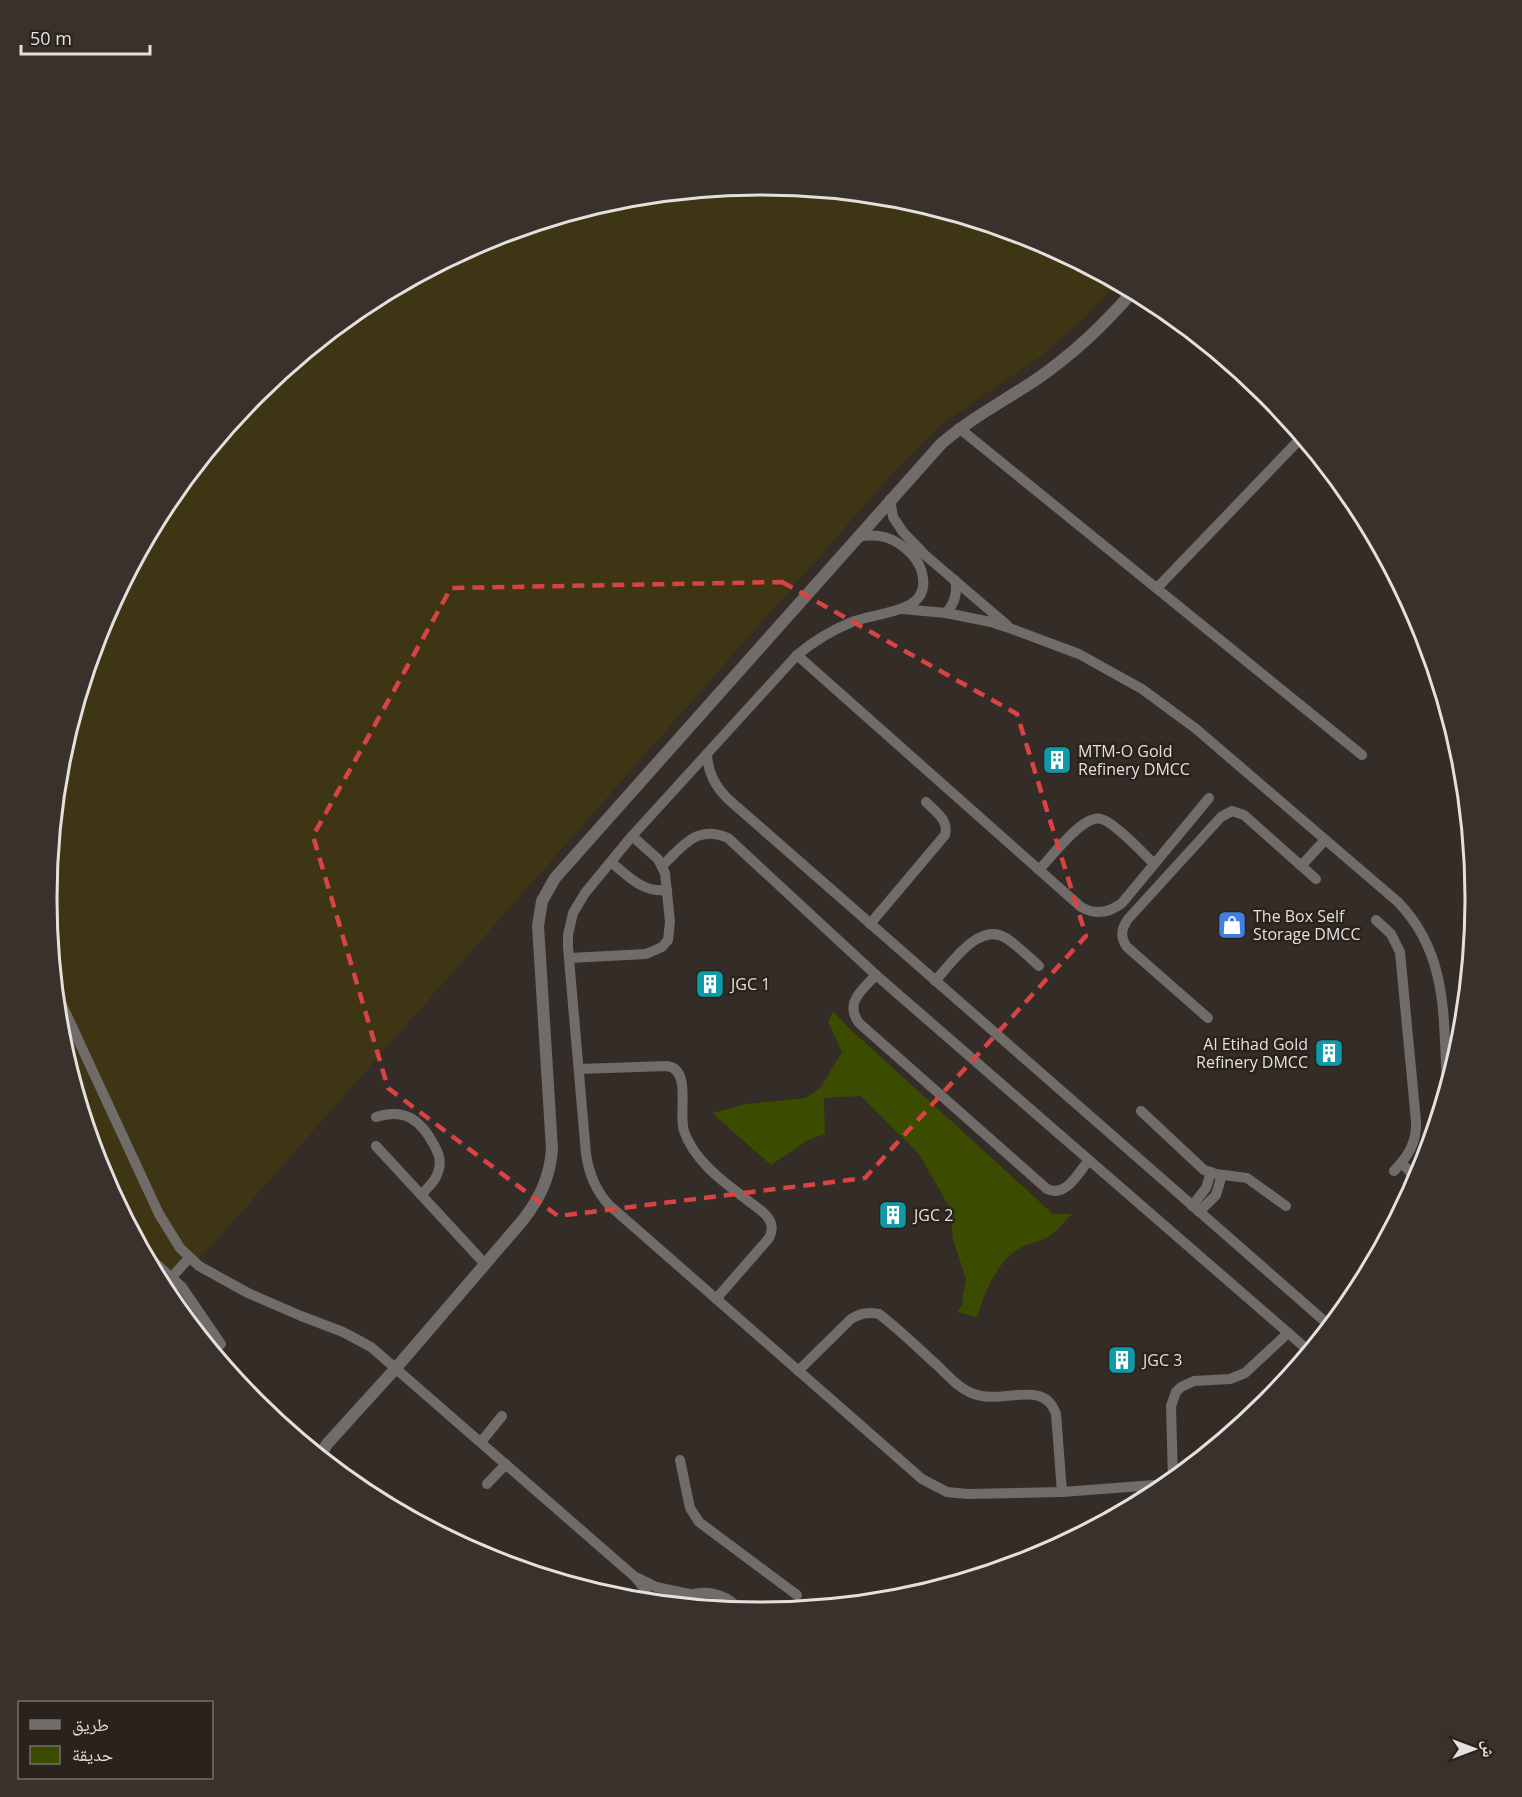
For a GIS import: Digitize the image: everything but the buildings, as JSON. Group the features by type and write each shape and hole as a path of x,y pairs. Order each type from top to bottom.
{"street":[{"path":"324,1450 485,1264 541,1195 550,1165 551,1134 538,926 542,901 555,878 935,450 959,428 1037,379 1071,353 1103,324 1127,298"},
{"path":"320,1447 327,1444"}],"lane":[{"path":"959,428 1362,755"},
{"path":"1157,588 1297,442"},
{"path":"890,499 893,517 914,550 923,575 923,590 915,603 902,609 853,621 816,641 797,655 632,836 585,893 573,913 568,935 588,1165 595,1187 609,1205 922,1479 938,1489 967,1494 1062,1492 1150,1485"},
{"path":"857,537 881,536 914,550 955,580 1012,629"},
{"path":"946,613 954,601 955,580"},
{"path":"902,609 946,613 991,622 1012,629 1079,654 1142,689 1172,709 1398,902 1409,914 1427,941 1433,956 1440,988 1445,1062"},
{"path":"797,655 1081,907 1088,910 1102,912 1116,908 1122,903 1209,798"},
{"path":"707,754 714,783 728,799 1324,1321"},
{"path":"870,924 945,835 944,820 926,802"},
{"path":"1208,1018 1126,947 1122,936 1124,924 1226,813 1232,811 1244,814 1316,879"},
{"path":"1039,870 1083,824 1092,818 1108,822 1154,864"},
{"path":"662,866 697,835 708,832 728,838 876,975 1303,1347"},
{"path":"570,958 646,954 662,947 668,940 670,931 668,890 662,866 632,836"},
{"path":"1301,866 1325,840"},
{"path":"610,862 642,887 659,891 668,890"},
{"path":"1376,920 1396,942 1402,962 1416,1132 1414,1144 1394,1171"},
{"path":"935,981 974,940 989,934 1005,938 1039,966"},
{"path":"876,975 853,1004 853,1011 859,1023 1047,1189 1056,1192 1065,1189 1089,1160"},
{"path":"68,1017 159,1214 172,1238 189,1258 210,1273 248,1293 358,1339 378,1352 635,1577 647,1593"},
{"path":"579,1069 667,1066 680,1073 682,1125 692,1147 710,1168 764,1213 771,1222 769,1238 716,1299"},
{"path":"1141,1111 1204,1170 1247,1178 1286,1206"},
{"path":"376,1117 394,1113 404,1115 426,1130 439,1154 439,1170 432,1184 421,1195"},
{"path":"376,1146 485,1264"},
{"path":"1402,1163 1409,1171"},
{"path":"1196,1209 1216,1195 1216,1173"},
{"path":"172,1277 189,1258"},
{"path":"163,1269 191,1298 221,1344"},
{"path":"798,1371 851,1319 869,1312 879,1314 955,1382 972,1394 992,1398 1029,1394 1047,1398 1056,1414 1062,1492"},
{"path":"1173,1469 1171,1414 1176,1392 1194,1381 1230,1379 1245,1373 1288,1333"},
{"path":"481,1442 502,1416"},
{"path":"680,1460 688,1500 699,1522 797,1595"},
{"path":"487,1484 506,1464"},
{"path":"635,1577 668,1591 691,1594 715,1593 730,1601"},
{"path":"684,1598 691,1594"}],"highlighted area":[{"path":"782,582 1017,714 1086,936 865,1178 558,1216 388,1088 313,836 451,588"}],"green space":[{"path":"833,1011 1053,1214 1072,1214 1048,1237 1026,1245 1010,1255 997,1271 987,1289 977,1317 957,1312 963,1304 966,1279 953,1239 950,1208 919,1154 861,1096 824,1098 825,1134 808,1140 771,1165 712,1113 746,1104 806,1098 821,1087 842,1052 828,1022"}],"sand":[{"path":"715,196 807,196 898,208 943,218 1030,248 1112,289 1043,355 946,421 902,463 216,1241 172,1283 151,1250 111,1168 94,1125 81,1081 63,990 57,898 59,852 63,807 81,716 94,672 111,629 151,546 176,507 202,470 263,401 332,340 370,313 450,267 492,248 579,218 669,201"}],"place":[{"name":"MTM-O Gold Refinery DMCC","path":"1057,760"},
{"name":"The Box Self Storage DMCC","path":"1232,925"},
{"name":"JGC 1","path":"710,984"},
{"name":"Al Etihad Gold Refinery DMCC","path":"1329,1053"},
{"name":"JGC 2","path":"893,1215"},
{"name":"JGC 3","path":"1122,1360"}]}
